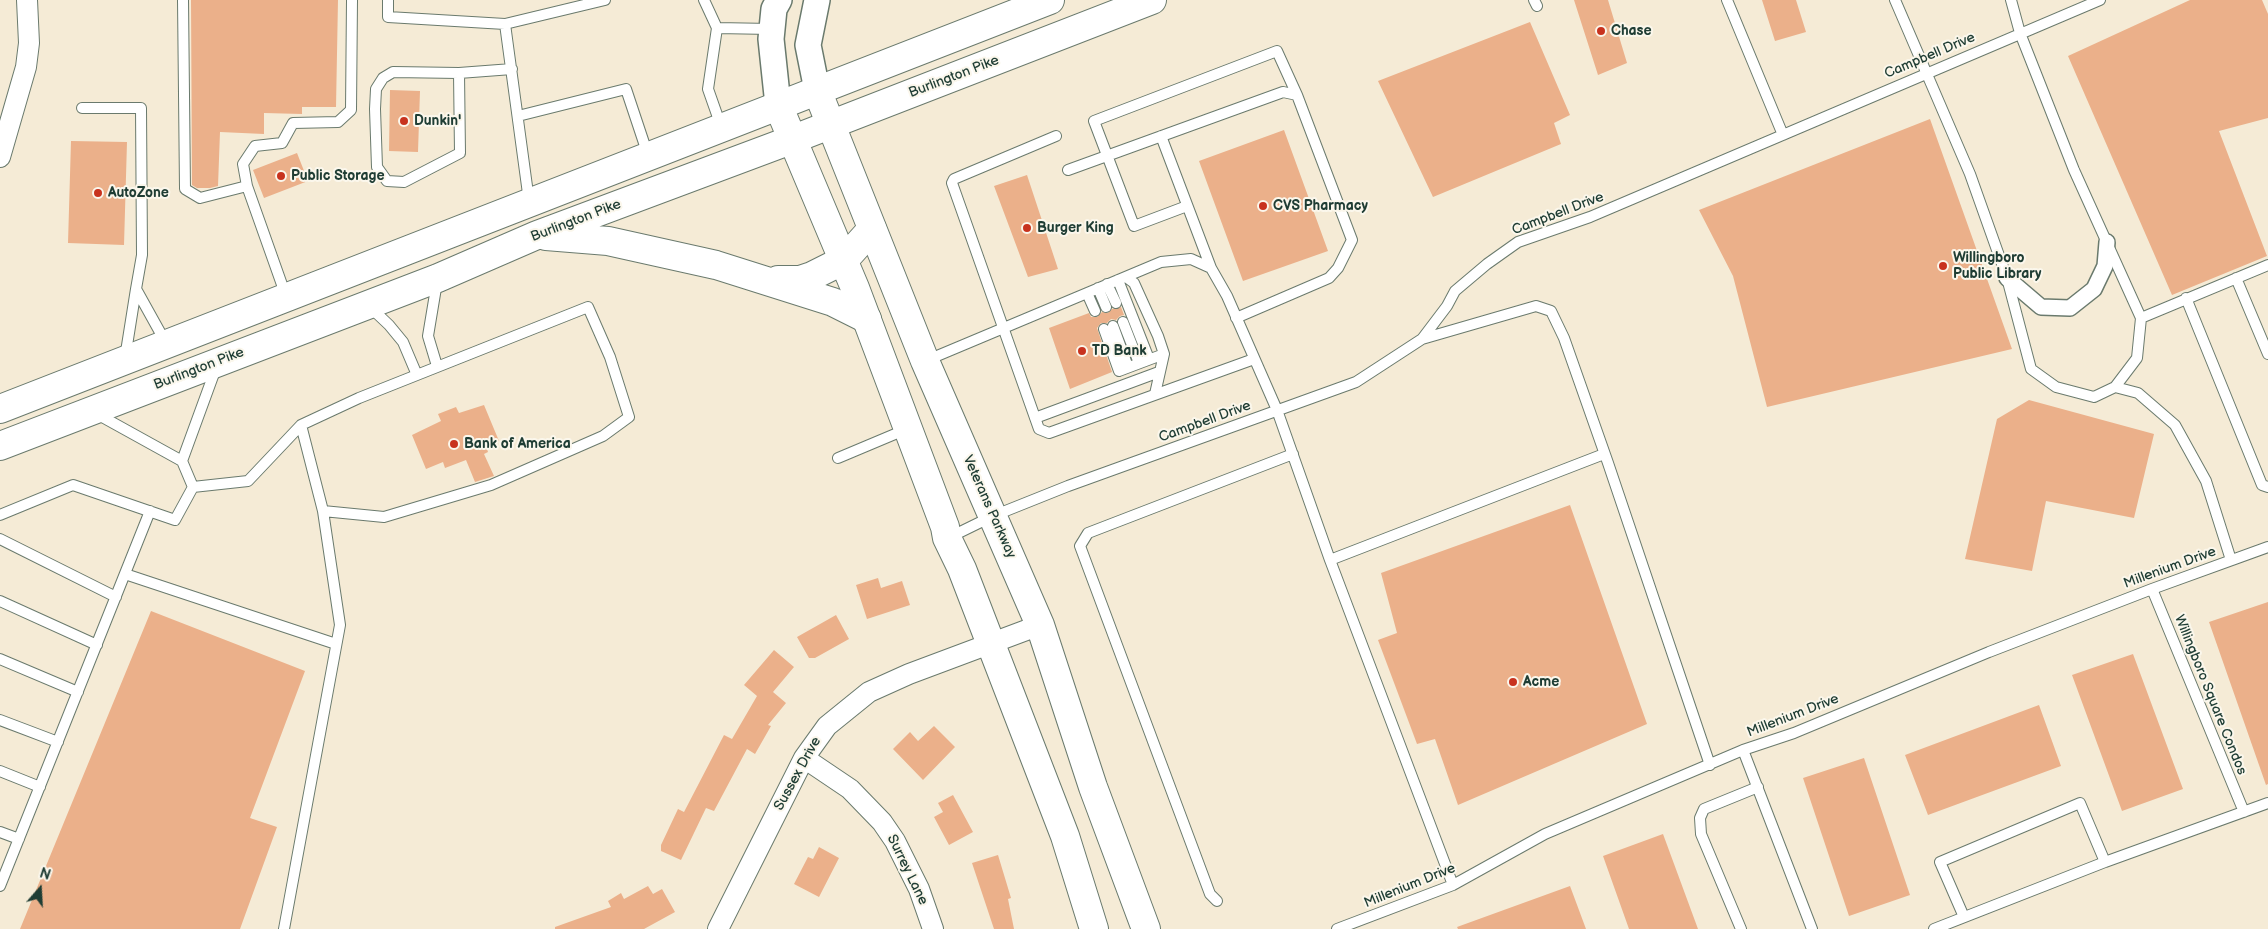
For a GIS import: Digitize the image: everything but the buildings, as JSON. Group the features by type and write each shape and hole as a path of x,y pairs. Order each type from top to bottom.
{"main road":[{"path":"0,409 1050,0"},
{"name":"Burlington Pike","path":"0,446 438,278 538,235 791,140 1152,0"},
{"name":"Veterans Parkway","path":"817,90 925,361 1040,625 1093,787 1146,929"},
{"path":"778,105 867,319 946,527 947,538 962,569 1065,836 1094,929"},
{"path":"764,279 800,280 812,276 844,260 872,229"},
{"path":"538,235 608,241 656,250 764,279 833,302 867,319"}],"street":[{"path":"0,157 26,67 29,43 27,0"},
{"path":"778,105 771,39 774,9 779,0"},
{"path":"817,0 808,46 817,90"},
{"path":"2007,278 2041,307 2070,308 2094,289 2105,266 2107,242"},
{"name":"Sussex Drive","path":"718,929 804,758 827,726 869,692 909,674 1040,625"},
{"name":"Surrey Lane","path":"804,758 850,789 882,822 895,841 919,889 933,929"}],"lane":[{"path":"183,0 185,189 200,198 247,186"},
{"path":"287,296 247,186 244,164 255,146 282,143 292,124 338,122 351,110 352,0"},
{"path":"388,0 388,17 505,24 605,0"},
{"path":"704,0 717,28 708,89 721,127"},
{"path":"1727,0 1783,135"},
{"path":"1895,0 1966,166 2007,278 2030,369 2056,387 2094,397 2116,387 2137,358 2141,318 2074,170 2020,33 2010,0"},
{"name":"Campbell Drive","path":"947,538 993,516 1068,486 1356,382 1422,340 1447,306 1455,291 1487,264 1518,242 1590,217 2100,0"},
{"path":"505,24 529,202"},
{"path":"717,28 772,29"},
{"path":"1187,206 1134,226 1094,121 1277,51 1297,95 1352,240 1338,268 1329,278 1236,318"},
{"path":"459,73 460,154 404,182 388,181 377,167 376,89 383,78 393,72 459,73 512,70"},
{"path":"518,116 626,89 648,156"},
{"path":"1068,170 1283,92 1297,95"},
{"path":"82,108 141,108 142,255 125,360"},
{"path":"1056,136 954,179 952,183 1039,429 1049,433 1254,359"},
{"path":"1161,136 1211,268 1236,318 1277,410 1330,560 1453,885"},
{"path":"925,361 1161,262 1192,259 1211,268"},
{"path":"2141,318 2268,265"},
{"path":"437,366 428,336 438,278"},
{"path":"2236,278 2268,354"},
{"path":"1122,279 1134,283 1164,354 1155,394"},
{"path":"1122,279 1149,359"},
{"path":"1103,286 1111,305"},
{"path":"136,289 166,344"},
{"path":"1087,293 1095,311"},
{"path":"2186,298 2262,485 2268,487"},
{"path":"368,305 389,325 403,342 417,375"},
{"path":"1422,340 1536,306 1551,311 1566,345 1710,765"},
{"path":"193,487 248,481 301,426 358,398 588,307 610,357 629,417 602,436 491,485 384,517 323,511"},
{"path":"1139,363 1113,326 1124,369 1164,354"},
{"path":"182,461 218,362"},
{"path":"1035,418 1160,372"},
{"path":"2116,387 2138,392 2175,425 2206,481 2232,560"},
{"path":"91,411 182,461 193,487"},
{"path":"284,929 340,625 323,511 301,426"},
{"path":"838,458 908,429"},
{"path":"1217,901 1210,894 1080,546 1088,533 1293,454"},
{"path":"1330,560 1604,454"},
{"path":"0,515 73,484 175,520 193,487"},
{"path":"0,886 150,511"},
{"path":"0,539 116,596"},
{"name":"Millenium Drive","path":"1336,929 1453,885 1545,834 1743,750 1794,733 1989,652 2152,589 2268,547"},
{"path":"125,574 336,644"},
{"name":"Willingboro Square Condos","path":"2152,589 2244,812"},
{"path":"0,601 96,645"},
{"path":"0,659 78,692"},
{"path":"0,720 58,742"},
{"path":"1743,750 1812,929"},
{"path":"0,771 40,787"},
{"path":"1741,929 1701,834 1700,818 1704,809 1758,787"},
{"path":"1964,917 1940,862 2080,803 2105,862"},
{"path":"1934,929 2105,862 2268,803"},
{"path":"0,832 19,839"}],"place":[{"name":"Chase","path":"1601,31"},
{"name":"Dunkin'","path":"404,121"},
{"name":"Public Storage","path":"281,176"},
{"name":"AutoZone","path":"98,193"},
{"name":"CVS Pharmacy","path":"1263,206"},
{"name":"Burger King","path":"1027,228"},
{"name":"Willingboro Public Library","path":"1943,266"},
{"name":"TD Bank","path":"1082,351"},
{"name":"Bank of America","path":"454,444"},
{"name":"Acme","path":"1513,682"}]}
